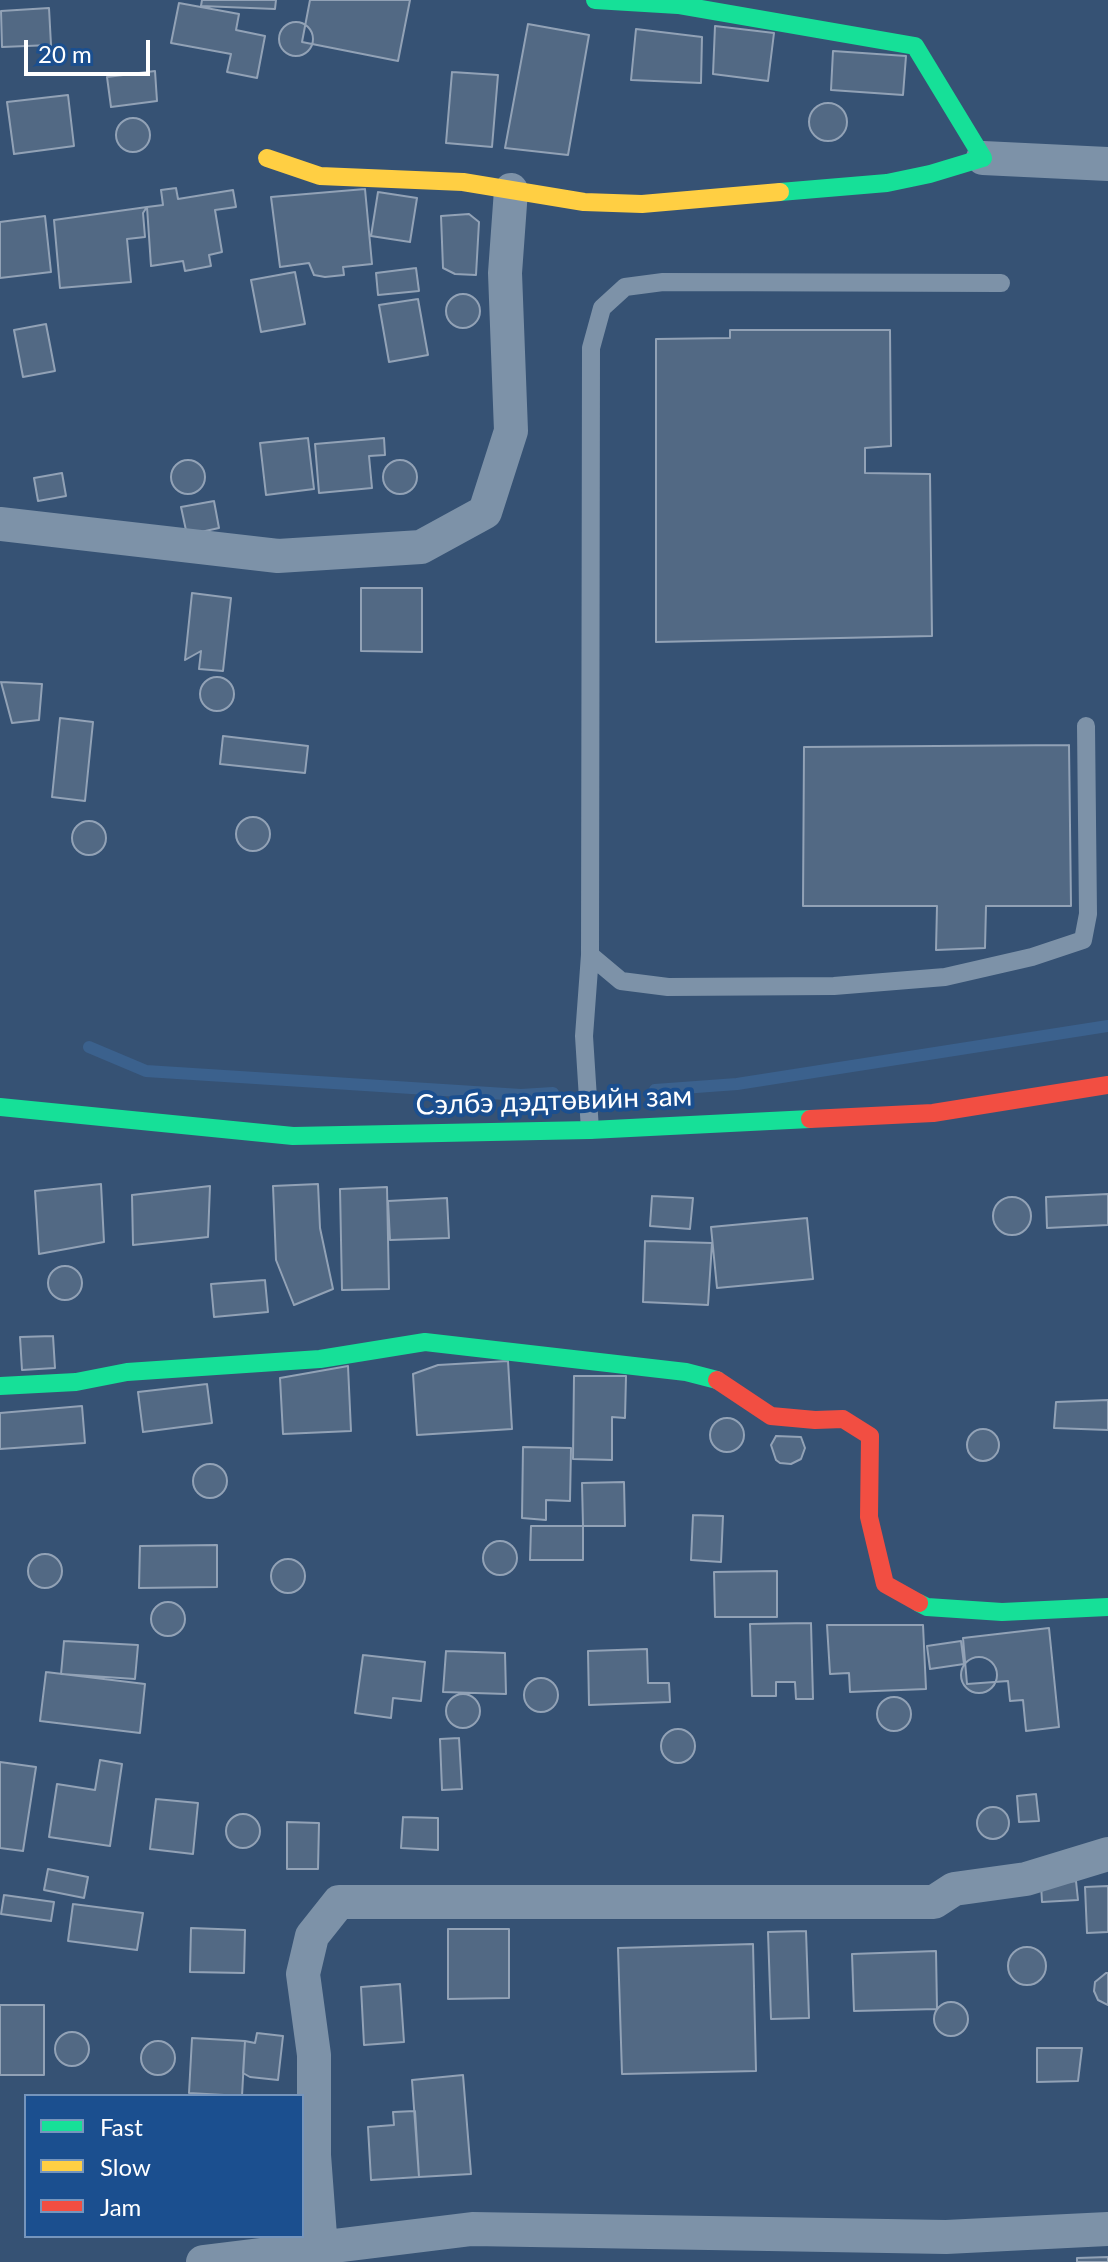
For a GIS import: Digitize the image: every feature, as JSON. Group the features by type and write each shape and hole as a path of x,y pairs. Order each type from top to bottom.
{"street":[{"path":"595,0 678,5 915,46 983,158"},
{"path":"267,158 320,176 463,182 584,202 642,204 887,183 983,158 1108,164"},
{"path":"0,524 278,556 421,547 485,512 511,431 505,273 511,190"},
{"name":"Сэлбэ дэдтөвийн зам","path":"0,1107 293,1136 590,1130 933,1113 1108,1085"},
{"path":"0,1386 76,1382 127,1372 320,1359 425,1342 686,1372 722,1381 771,1416 843,1419 870,1436 869,1517 885,1584 899,1592 927,1607 1002,1612 1108,1607"},
{"path":"321,2249 314,2155 314,2055 303,1974 312,1936 339,1902 934,1902 954,1889 1026,1879 1108,1854"},
{"path":"203,2262 472,2229 946,2237 1108,2229"}],"lane":[{"path":"590,1130 584,1036 590,955 591,348 602,308 625,287 663,282 1001,283"},
{"path":"590,955 621,981 668,987 834,986 945,977 1032,957 1083,940 1088,914 1086,726"}],"building":[{"path":"202,0 276,0 275,9 201,6"},
{"path":"310,0 410,0 398,61 302,42"},
{"path":"179,3 239,14 236,30 265,36 257,78 227,72 231,54 171,43"},
{"path":"49,8 51,45 2,47 1,11"},
{"path":"296,22 308,27 313,39 308,51 296,56 284,51 279,39 284,27"},
{"path":"528,24 589,35 568,155 505,148"},
{"path":"715,26 774,33 768,81 713,74"},
{"path":"636,29 702,37 701,83 631,80"},
{"path":"833,51 906,56 903,95 831,90"},
{"path":"155,71 157,101 111,107 107,77"},
{"path":"452,72 498,75 492,147 446,143"},
{"path":"68,95 74,146 14,154 7,102"},
{"path":"828,103 842,108 847,122 842,136 828,141 814,136 809,122 814,108"},
{"path":"133,118 145,123 150,135 145,147 133,152 121,147 116,135 121,123"},
{"path":"176,188 178,199 233,190 236,207 215,210 222,252 209,255 211,266 185,271 183,261 151,266 147,207 163,205 161,190"},
{"path":"365,189 372,264 343,267 344,275 325,277 314,275 309,263 280,267 271,197"},
{"path":"378,192 417,198 410,242 371,236"},
{"path":"147,207 143,213 145,237 127,239 131,282 60,288 54,220"},
{"path":"469,214 479,222 476,275 455,274 443,268 441,216"},
{"path":"45,216 51,272 0,278 0,222"},
{"path":"416,268 419,291 378,295 376,273"},
{"path":"295,272 305,324 261,332 251,280"},
{"path":"463,294 475,299 480,311 475,323 463,328 451,323 446,311 451,299"},
{"path":"418,299 428,355 389,362 379,305"},
{"path":"46,324 55,371 23,377 14,330"},
{"path":"730,330 890,330 891,446 865,448 865,473 930,474 932,636 656,642 656,339 730,338"},
{"path":"308,438 314,489 266,495 260,443"},
{"path":"384,438 385,455 369,456 372,488 319,493 315,444"},
{"path":"188,460 200,465 205,477 200,489 188,494 176,489 171,477 176,465"},
{"path":"400,460 412,465 417,477 412,489 400,494 388,489 383,477 388,465"},
{"path":"62,473 66,496 38,501 34,478"},
{"path":"214,501 219,528 187,535 181,507"},
{"path":"361,588 422,588 422,652 361,651"},
{"path":"192,593 231,598 223,671 199,669 201,651 185,660"},
{"path":"217,677 229,682 234,694 229,706 217,711 205,706 200,694 205,682"},
{"path":"1,682 42,684 39,720 12,723"},
{"path":"60,718 93,722 85,801 52,797"},
{"path":"223,736 308,746 305,773 220,764"},
{"path":"1069,745 1071,906 986,906 985,948 936,950 937,906 803,906 804,747"},
{"path":"253,817 265,822 270,834 265,846 253,851 241,846 236,834 241,822"},
{"path":"89,821 101,826 106,838 101,850 89,855 77,850 72,838 77,826"},
{"path":"101,1184 104,1242 39,1254 35,1191"},
{"path":"318,1184 320,1228 333,1289 294,1305 276,1260 273,1186"},
{"path":"210,1186 208,1237 133,1245 132,1195"},
{"path":"387,1187 389,1289 342,1290 340,1189"},
{"path":"1108,1194 1108,1225 1047,1228 1046,1197"},
{"path":"652,1196 693,1198 690,1229 650,1226"},
{"path":"1012,1197 1025,1203 1031,1216 1025,1229 1012,1235 999,1229 993,1216 999,1203"},
{"path":"447,1198 449,1238 390,1240 388,1201"},
{"path":"807,1218 813,1279 717,1288 711,1227"},
{"path":"645,1241 712,1243 708,1305 643,1302"},
{"path":"65,1266 77,1271 82,1283 77,1295 65,1300 53,1295 48,1283 53,1271"},
{"path":"265,1280 268,1312 214,1317 211,1284"},
{"path":"53,1336 55,1368 22,1370 20,1337"},
{"path":"508,1361 512,1429 417,1435 413,1374 438,1365"},
{"path":"348,1366 351,1431 283,1434 280,1378"},
{"path":"574,1376 626,1376 625,1418 612,1417 612,1460 573,1459"},
{"path":"207,1384 212,1423 143,1432 138,1392"},
{"path":"1108,1400 1108,1430 1054,1428 1056,1402"},
{"path":"82,1406 85,1443 0,1449 0,1413"},
{"path":"727,1418 739,1423 744,1435 739,1447 727,1452 715,1447 710,1435 715,1423"},
{"path":"983,1429 994,1434 999,1445 994,1456 983,1461 972,1456 967,1445 972,1434"},
{"path":"776,1436 801,1437 805,1448 801,1459 791,1464 776,1460 771,1445"},
{"path":"523,1447 571,1448 570,1501 546,1500 546,1520 522,1518"},
{"path":"210,1464 222,1469 227,1481 222,1493 210,1498 198,1493 193,1481 198,1469"},
{"path":"624,1482 625,1526 583,1526 582,1483"},
{"path":"693,1515 723,1516 721,1562 691,1560"},
{"path":"531,1526 583,1526 583,1560 530,1560"},
{"path":"500,1541 512,1546 517,1558 512,1570 500,1575 488,1570 483,1558 488,1546"},
{"path":"217,1545 217,1587 139,1588 140,1546"},
{"path":"45,1554 57,1559 62,1571 57,1583 45,1588 33,1583 28,1571 33,1559"},
{"path":"288,1559 300,1564 305,1576 300,1588 288,1593 276,1588 271,1576 276,1564"},
{"path":"777,1571 777,1617 715,1617 714,1572"},
{"path":"168,1602 180,1607 185,1619 180,1631 168,1636 156,1631 151,1619 156,1607"},
{"path":"811,1623 813,1699 796,1699 795,1682 776,1682 776,1696 752,1696 750,1624"},
{"path":"827,1625 923,1625 926,1689 850,1692 849,1673 830,1674"},
{"path":"1049,1628 1059,1727 1026,1731 1023,1700 1010,1701 1008,1681 967,1684 963,1638"},
{"path":"64,1641 138,1645 135,1679 61,1674"},
{"path":"961,1641 964,1664 930,1669 927,1646"},
{"path":"647,1649 648,1683 669,1683 670,1702 589,1705 588,1651"},
{"path":"446,1651 505,1653 506,1694 443,1692"},
{"path":"363,1655 425,1662 421,1701 393,1698 391,1718 355,1713"},
{"path":"979,1657 992,1662 997,1675 992,1688 979,1693 966,1688 961,1675 966,1662"},
{"path":"46,1672 145,1684 140,1733 40,1721"},
{"path":"541,1678 553,1683 558,1695 553,1707 541,1712 529,1707 524,1695 529,1683"},
{"path":"463,1694 475,1699 480,1711 475,1723 463,1728 451,1723 446,1711 451,1699"},
{"path":"894,1697 906,1702 911,1714 906,1726 894,1731 882,1726 877,1714 882,1702"},
{"path":"678,1729 690,1734 695,1746 690,1758 678,1763 666,1758 661,1746 666,1734"},
{"path":"459,1738 462,1789 442,1790 440,1739"},
{"path":"100,1760 122,1764 110,1846 49,1837 57,1784 95,1790"},
{"path":"0,1762 36,1767 23,1851 0,1848"},
{"path":"1036,1794 1039,1821 1019,1822 1017,1796"},
{"path":"156,1799 198,1803 193,1854 150,1849"},
{"path":"993,1807 1004,1812 1009,1823 1004,1834 993,1839 982,1834 977,1823 982,1812"},
{"path":"243,1814 255,1819 260,1831 255,1843 243,1848 231,1843 226,1831 231,1819"},
{"path":"403,1817 438,1818 438,1850 401,1848"},
{"path":"287,1822 319,1823 318,1869 287,1869"},
{"path":"48,1869 88,1877 84,1898 44,1890"},
{"path":"1076,1881 1078,1900 1042,1902 1041,1884"},
{"path":"1108,1886 1108,1932 1087,1933 1085,1887"},
{"path":"4,1895 54,1902 51,1921 1,1914"},
{"path":"73,1904 143,1913 137,1950 68,1941"},
{"path":"191,1928 245,1930 244,1973 190,1972"},
{"path":"448,1929 509,1929 509,1998 448,1999"},
{"path":"806,1931 809,2018 771,2019 768,1932"},
{"path":"753,1944 756,2071 622,2074 618,1948"},
{"path":"1027,1947 1041,1952 1046,1966 1041,1980 1027,1985 1013,1980 1008,1966 1013,1952"},
{"path":"936,1951 937,2009 854,2011 852,1954"},
{"path":"1106,1973 1108,2005 1098,2000 1094,1991 1095,1982"},
{"path":"400,1984 404,2042 364,2045 361,1987"},
{"path":"951,2002 963,2007 968,2019 963,2031 951,2036 939,2031 934,2019 939,2007"},
{"path":"0,2005 44,2005 44,2075 0,2075"},
{"path":"72,2032 84,2037 89,2049 84,2061 72,2066 60,2061 55,2049 60,2037"},
{"path":"257,2033 283,2036 278,2080 250,2077 243,2073 245,2041 255,2043"},
{"path":"192,2038 245,2041 242,2094 189,2093"},
{"path":"158,2041 170,2046 175,2058 170,2070 158,2075 146,2070 141,2058 146,2046"},
{"path":"1037,2048 1082,2048 1078,2081 1037,2082"},
{"path":"463,2075 471,2174 419,2177 412,2080"},
{"path":"415,2111 419,2177 371,2180 368,2127 394,2125 393,2112"},
{"path":"1108,2257 1108,2262 1077,2262 1077,2258"}],"waterway":[{"path":"655,1090 737,1084 1108,1026"},
{"path":"89,1047 146,1071 521,1095 553,1093"}],"traffic: fast":[{"path":"595,0 678,5 915,46 983,158 887,183 780,192"},
{"path":"0,1107 293,1136 590,1130 810,1119"},
{"path":"0,1386 76,1382 127,1372 320,1359 425,1342 686,1372 717,1380"},
{"path":"919,1603 927,1607 1002,1612 1108,1607"}],"traffic: slow":[{"path":"267,158 320,176 463,182 584,202 642,204 780,192"}],"traffic: jam":[{"path":"810,1119 933,1113 1108,1085"},
{"path":"717,1380 771,1416 843,1419 870,1436 869,1517 885,1584 919,1603"}]}
